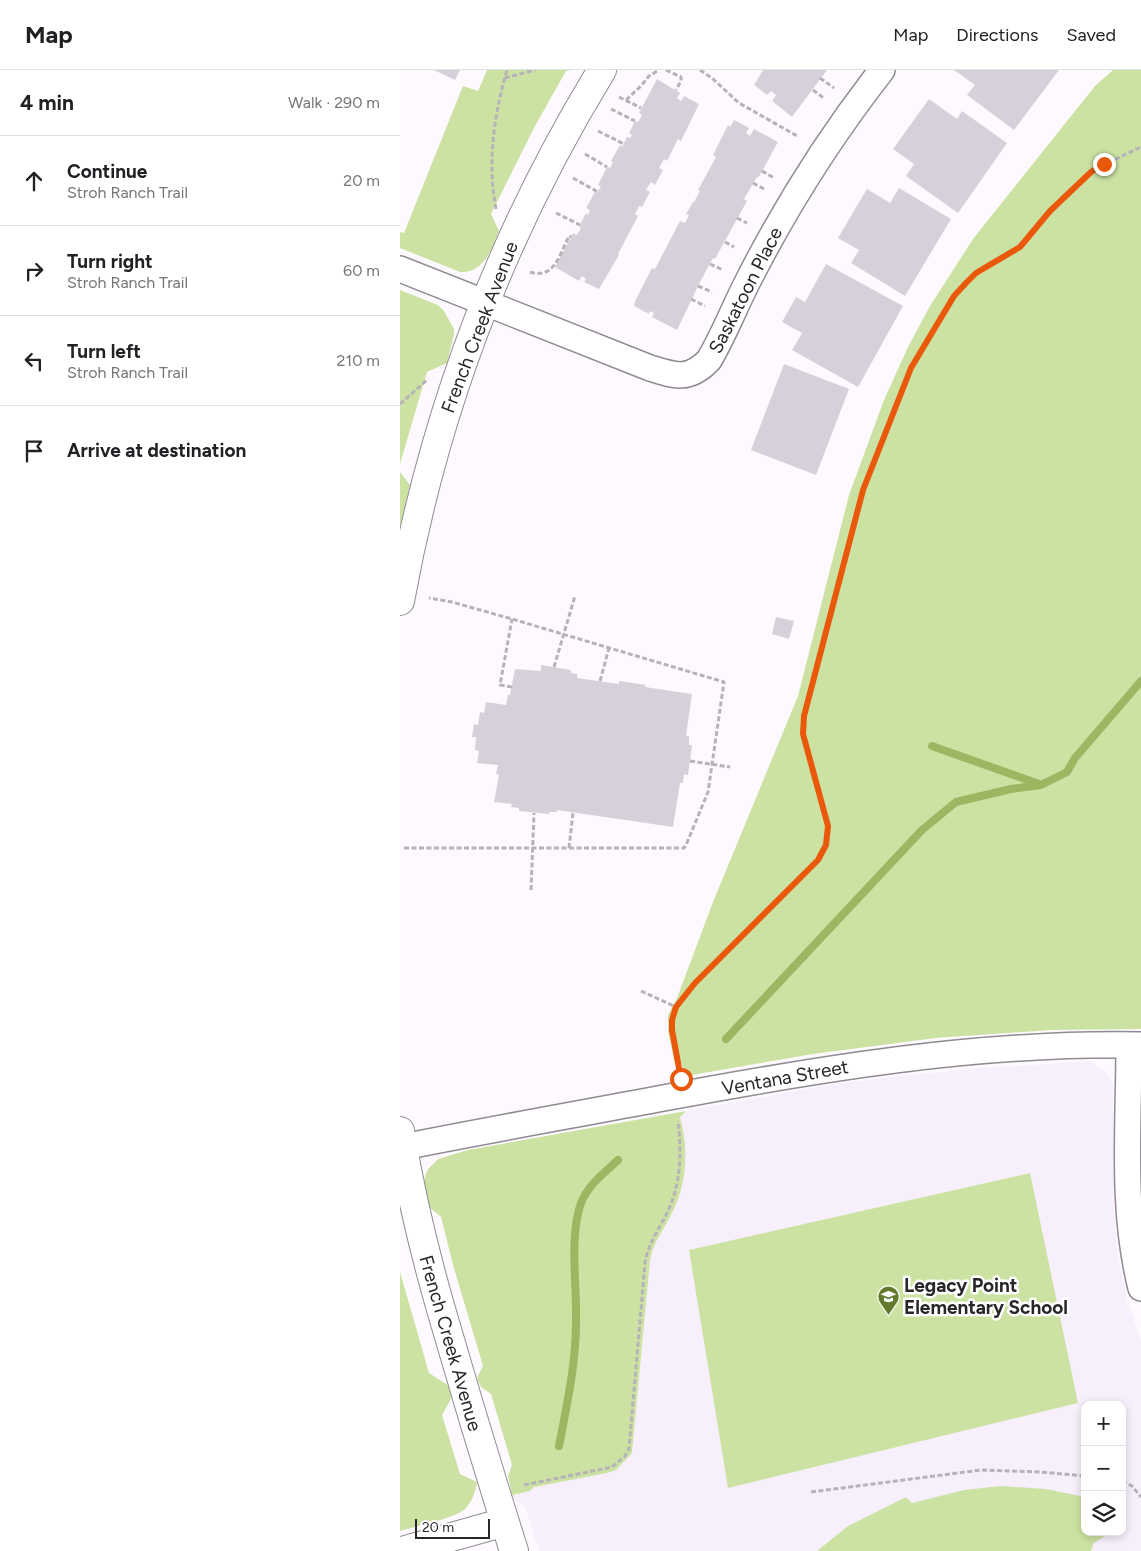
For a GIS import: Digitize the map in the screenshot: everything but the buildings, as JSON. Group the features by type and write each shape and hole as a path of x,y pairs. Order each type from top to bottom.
{"street":[{"name":"French Creek Avenue","path":"400,601 432,458 451,395 500,264 534,192 567,129 602,70"},
{"name":"Saskatoon Place","path":"400,268 650,368 674,376 682,376 696,382 703,367 709,360 751,275 801,186 836,132 882,70"},
{"name":"Ventana Street","path":"401,1139 679,1095 833,1068 1007,1049 1053,1046 1135,1045"},
{"path":"1135,1045 1129,1207 1133,1254 1141,1288"},
{"name":"French Creek Avenue","path":"401,1139 416,1217 431,1276 514,1551"},
{"path":"402,1551 505,1522"}],"path":[{"path":"496,208 493,183 493,139 496,115 507,70"},
{"path":"505,78 535,70"},
{"path":"626,100 642,86 649,76 659,70"},
{"path":"666,70 681,77 676,90"},
{"path":"700,70 712,78 739,103 799,137"},
{"path":"820,78 834,88"},
{"path":"812,90 826,99"},
{"path":"619,97 641,108"},
{"path":"611,109 636,121"},
{"path":"598,131 624,144"},
{"path":"680,1073 672,1030 672,1020 676,1007 695,983 818,860 826,845 828,826 803,734 804,716 863,490 911,368 954,296 976,273 1020,247 1039,223 1091,172 1141,147"},
{"path":"585,154 607,167"},
{"path":"762,171 774,178"},
{"path":"572,178 598,192"},
{"path":"753,183 766,190"},
{"path":"556,213 580,225"},
{"path":"737,218 747,223"},
{"path":"530,272 538,275 548,272 569,236 571,237"},
{"path":"725,242 734,247"},
{"path":"710,264 723,270"},
{"path":"698,286 712,292"},
{"path":"692,299 705,306"},
{"path":"400,404 428,379"},
{"path":"554,667 562,634 575,596"},
{"path":"404,848 684,848 708,792 724,682 512,619 452,602 429,598"},
{"path":"512,619 500,685 512,687"},
{"path":"600,681 609,648"},
{"path":"690,760 730,767"},
{"path":"531,890 531,848 534,813"},
{"path":"569,848 573,813"},
{"path":"641,991 676,1007"},
{"path":"524,1485 612,1467 629,1450 645,1263 650,1243 671,1204 678,1180 680,1154 678,1117"},
{"path":"811,1492 981,1470 1081,1476"},
{"path":"1126,1483 1132,1486 1141,1497"}],"shaded area":[{"name":"Legacy Point Elementary School","path":"1091,1061 1110,1076 1113,1085 1113,1199 1118,1257 1128,1302 1141,1341 1141,1551 539,1551 525,1507 513,1500 512,1495 530,1491 533,1487 616,1470 632,1453 650,1260 652,1250 671,1216 680,1190 683,1129 680,1117 686,1111 834,1084 969,1069"}],"green space":[{"path":"487,70 571,70 566,71 535,126 491,214 499,231 490,252 481,265 475,269 468,272 460,272 400,248 400,232 404,233 463,86 478,91"},
{"path":"1113,70 1141,70 1141,1029 1051,1030 936,1038 813,1054 692,1075 683,1072 682,1063 675,1064 668,1032 668,1015 677,998 713,902 798,696 849,495 884,400 908,347 930,306 973,239 1095,86"},
{"path":"400,290 438,305 444,311 454,329 454,334 447,363 427,372 400,464"},
{"path":"400,472 410,485 400,527"},
{"path":"686,1111 680,1117 685,1142 685,1167 680,1192 671,1215 651,1254 650,1260 632,1453 616,1470 534,1487 530,1491 512,1495 508,1476 512,1465 491,1394 481,1387 477,1378 483,1366 441,1217 429,1207 423,1186 428,1169 438,1159 468,1150"},
{"path":"1030,1173 1078,1403 728,1488 689,1250"},
{"path":"400,1272 429,1373 449,1386 452,1397 442,1415 460,1474 477,1482 473,1497 464,1510 443,1519 400,1531"},
{"path":"1001,1486 1046,1489 1081,1496 1081,1536 1105,1536 1094,1543 1091,1551 817,1551 848,1526 904,1498 907,1498 912,1503 964,1490"}],"waterway":[{"path":"726,1039 922,830 956,802 1011,789 1041,785 1067,772 1075,758 1141,681"},
{"path":"932,746 1039,784"},
{"path":"559,1446 576,1337 574,1246 577,1216 581,1203 588,1191 618,1160"}],"place":[{"name":"Legacy Point Elementary School","path":"888,1315"}],"route":[{"path":"681,1079 672,1030 672,1020 676,1007 695,983 818,860 826,845 828,826 803,734 804,716 863,490 911,368 954,296 966,283 976,273 1020,247 1050,211 1091,172 1104,164"}]}
